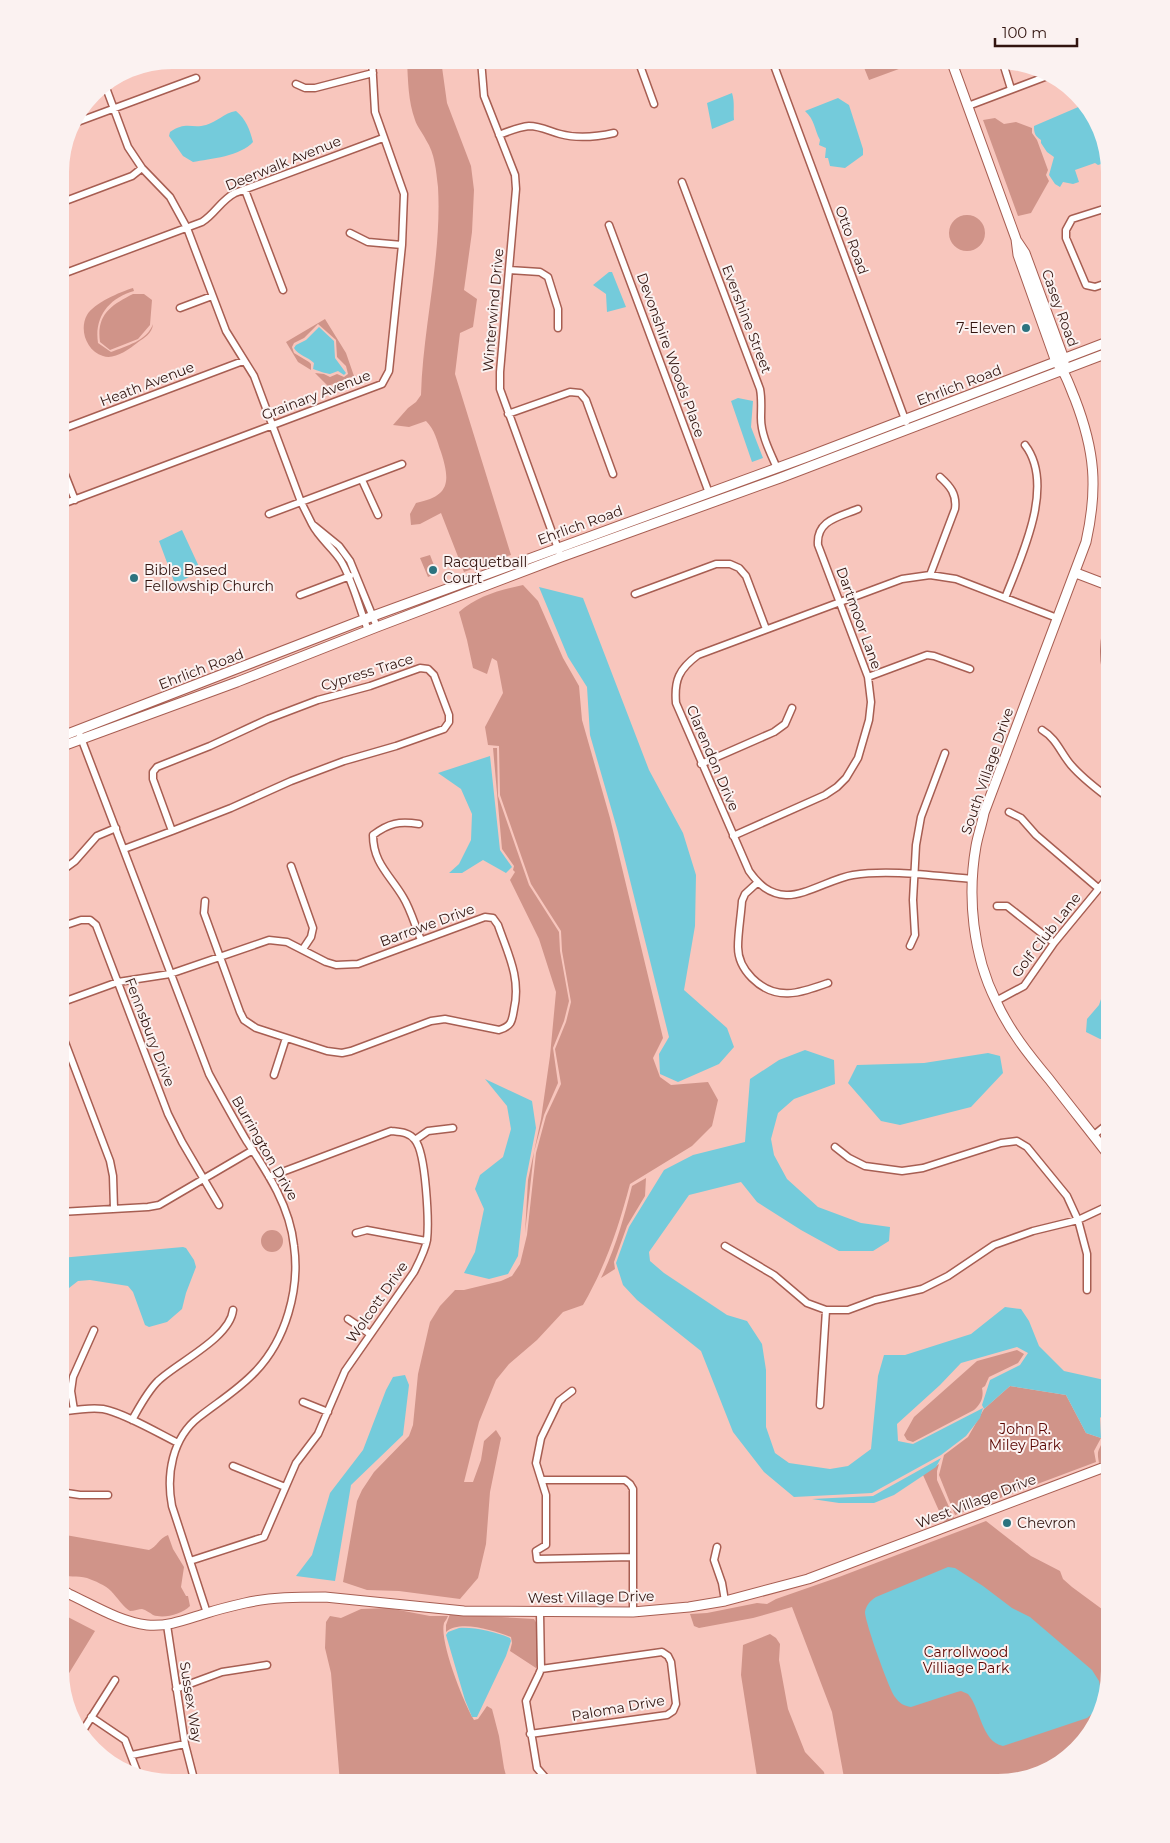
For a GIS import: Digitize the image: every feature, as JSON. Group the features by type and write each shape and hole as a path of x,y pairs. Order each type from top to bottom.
{"street":[{"name":"Grainary Avenue","path":"69,502 382,384 390,372 402,245 404,194 375,112 373,69"},
{"name":"Winterwind Drive","path":"482,69 484,96 515,175 516,189 500,389 559,553"},
{"path":"641,69 654,104"},
{"name":"Otto Road","path":"775,69 907,425"},
{"name":"Casey Road","path":"954,69 1016,239 1018,256 1063,370"},
{"path":"1005,69 1011,89"},
{"path":"296,84 305,88 315,88 373,73"},
{"path":"83,120 196,78"},
{"path":"968,106 1042,78"},
{"path":"108,91 128,147 142,168 170,197 187,228 226,332 254,376 301,502 320,536 340,560 372,628"},
{"path":"499,135 517,128 530,126 578,137 596,137 614,133"},
{"name":"Deerwalk Avenue","path":"69,272 209,218 226,198 383,138"},
{"path":"69,200 132,176 142,168"},
{"name":"Evershine Street","path":"682,182 760,389 763,402 761,417 763,434 777,468"},
{"path":"245,190 283,290"},
{"path":"1101,210 1072,219 1066,230 1066,238 1086,285 1095,287 1101,285"},
{"name":"Devonshire Woods Place","path":"609,225 709,493"},
{"path":"350,234 368,242 402,245"},
{"path":"509,270 540,272 548,277 558,309 558,328"},
{"path":"180,308 212,296"},
{"name":"Ehrlich Road","path":"69,741 80,734 368,618 750,489 1101,344"},
{"name":"Ehrlich Road","path":"69,736 80,734 237,682 709,493 807,457 907,425 1101,355"},
{"name":"Heath Avenue","path":"69,427 243,360"},
{"name":"South Village Drive","path":"1063,370 1085,424 1090,444 1093,468 1090,525 1076,574 1057,618 984,813 976,846 972,879 972,907 976,940 983,969 996,1002 1020,1043 1101,1145"},
{"path":"508,414 570,392 580,393 586,400 613,474"},
{"path":"1005,598 1029,536 1036,499 1035,464 1032,454 1025,445"},
{"path":"750,489 763,478 805,462 807,457"},
{"path":"269,514 402,464"},
{"path":"930,575 956,502 950,486 940,477"},
{"path":"362,480 378,516"},
{"path":"69,486 74,500"},
{"name":"Dartmoor Lane","path":"733,836 825,795 846,778 858,758 869,720 871,702 868,677 818,545 817,535 820,528 826,523 858,509"},
{"path":"312,524 339,546 350,561 356,574 368,618"},
{"path":"635,594 716,564 730,564 739,568 746,576 766,629"},
{"path":"300,595 356,574"},
{"path":"1076,574 1101,583"},
{"name":"Clarendon Drive","path":"757,883 749,871 733,836 676,703 675,688 679,674 687,663 698,654 902,578 930,575 956,579 1057,618"},
{"path":"868,677 927,655 970,669"},
{"name":"Cypress Trace","path":"124,849 172,831 231,808 291,781 344,761 396,746 444,729 449,722 448,715 434,675 428,669 420,668 370,686 318,700 268,719 210,746 157,767 153,772 153,779 172,831"},
{"path":"702,764 774,732 786,724 792,708"},
{"path":"1042,730 1051,735 1062,754 1080,775 1101,792"},
{"name":"Burrington Drive","path":"80,734 209,1074 286,1210 294,1245 295,1281 287,1318 274,1346 256,1371 234,1392 197,1418 178,1443 170,1466 169,1491 172,1506 207,1613"},
{"path":"910,946 915,934 914,874 916,845 921,817 946,753"},
{"path":"1010,812 1021,818 1036,835 1098,888"},
{"path":"419,824 402,822 383,828 373,836 373,850 387,874 404,897 421,940"},
{"path":"69,866 76,861 97,836 116,828"},
{"path":"291,866 313,928 311,937 303,949"},
{"path":"828,983 800,992 782,994 759,985 746,972 740,961 738,948 742,901 745,894 757,883 771,892 788,895 854,875 914,874 972,879"},
{"name":"Golf Club Lane","path":"996,1002 1024,986 1054,943 1101,884"},
{"path":"205,901 204,913 220,958"},
{"path":"997,906 1008,906 1054,943"},
{"name":"Barrowe Drive","path":"69,1000 118,982 170,974 269,940 287,942 326,962 336,965 358,964 484,917 493,918 498,925 517,980 517,997 512,1022 507,1028 499,1030 445,1019 431,1021 342,1053 327,1051 256,1028 244,1020 220,958"},
{"name":"Fennsbury Drive","path":"69,925 81,920 90,920 96,925 168,1114 182,1142 220,1205"},
{"path":"274,1075 286,1038"},
{"path":"69,1053 110,1161 113,1176 114,1209"},
{"path":"269,1177 391,1131 404,1132 416,1140 428,1131 453,1128"},
{"path":"1094,1136 1101,1130"},
{"name":"Wolcott Drive","path":"190,1561 264,1537 296,1463 318,1434 345,1371 414,1272 422,1257 426,1241 428,1217 421,1153 416,1140"},
{"path":"835,1147 849,1158 866,1166 902,1171 924,1168 1000,1142 1017,1141 1027,1147 1067,1196 1078,1220 1088,1254 1087,1290"},
{"path":"69,1212 160,1205 253,1150"},
{"path":"725,1246 774,1275 807,1303 826,1310 848,1310 875,1300 922,1289 948,1276 994,1245 1034,1231 1078,1220 1101,1210"},
{"path":"356,1233 367,1230 426,1241"},
{"path":"132,1420 143,1400 157,1382 211,1343 232,1320 233,1310"},
{"path":"820,1405 826,1310"},
{"path":"348,1319 370,1334"},
{"path":"74,1410 71,1391 73,1377 94,1330"},
{"path":"572,1391 558,1401 541,1438 536,1463 546,1495 547,1537 546,1545 536,1551 537,1559 633,1557"},
{"path":"303,1402 328,1412"},
{"path":"69,1411 91,1408 104,1409 132,1420 178,1443"},
{"path":"233,1466 285,1487"},
{"name":"West Village Drive","path":"69,1594 130,1621 148,1625 167,1625 182,1622 247,1602 304,1597 325,1597 464,1611 633,1612 688,1607 725,1601 808,1579 1101,1468"},
{"path":"542,1480 625,1480 630,1484 632,1489 633,1612"},
{"path":"69,1493 108,1496"},
{"path":"718,1547 714,1560 722,1583 725,1601"},
{"path":"540,1612 541,1669 526,1701 537,1768 542,1774"},
{"name":"Sussex Way","path":"167,1625 185,1744 193,1774"},
{"name":"Paloma Drive","path":"530,1734 666,1715 673,1711 676,1704 671,1662 668,1656 662,1652 541,1669"},
{"path":"176,1688 222,1672 267,1665"},
{"path":"85,1727 116,1680"},
{"path":"91,1717 125,1740 136,1768"},
{"path":"132,1755 185,1744"}],"green space":[{"path":"408,69 442,69 447,103 471,166 474,190 472,232 464,290 477,299 473,327 460,333 455,374 511,555 464,572 441,513 420,524 411,525 410,514 416,503 435,496 445,486 446,472 434,432 426,421 409,427 393,425 421,395 422,369 437,239 438,187 435,162 429,145 417,125 409,90"},
{"path":"865,69 899,69 869,80"},
{"path":"995,118 1004,124 1016,122 1032,128 1032,133 1037,140 1048,170 1046,175 1049,181 1031,213 1018,216 983,120"},
{"path":"967,215 974,216 980,220 984,226 984,240 980,246 974,250 967,251 960,250 954,246 950,240 949,233 950,226 954,220 960,216"},
{"path":"133,288 134,291 117,298 105,310 98,325 98,343 111,352 141,339 153,324 150,333 121,354 112,357 103,356 88,345 84,333 87,315 101,302"},
{"path":"133,294 144,294 152,300 150,325 138,339 110,350 100,342 100,325 112,307"},
{"path":"325,319 346,353 354,376 328,386 315,373 330,377 337,374 344,377 348,374 346,366 337,357 336,340 318,324 304,338 294,343 292,347 294,353 311,364 311,370 298,362 286,342"},
{"path":"430,555 437,573 428,577 420,558"},
{"path":"523,585 538,601 563,658 579,686 582,720 610,818 663,1038 653,1058 660,1077 671,1085 708,1082 718,1100 712,1126 692,1146 630,1184 611,1246 583,1305 563,1312 537,1340 509,1364 496,1380 479,1422 464,1482 473,1482 481,1460 484,1441 496,1430 501,1438 490,1492 486,1544 478,1578 460,1599 399,1591 367,1590 343,1582 357,1501 374,1472 409,1436 413,1425 418,1374 430,1322 440,1306 455,1290 464,1290 501,1281 512,1276 520,1264 527,1235 536,1153 546,1116 561,1084 555,1049 566,1022 571,1002 562,951 561,931 531,884 500,795 499,746 488,745 485,727 503,693 497,661 492,658 487,674 473,668 459,612 481,598"},
{"path":"493,748 497,748 498,796 529,885 559,932 560,951 569,1001 564,1021 553,1048 558,1083 544,1115 534,1152 525,1233 528,1180 541,1119 550,1056 556,992 539,939 510,880 515,872 513,870 514,866 502,849"},
{"path":"646,1178 645,1196 627,1226 614,1262 615,1269 601,1278 619,1233 632,1186"},
{"path":"272,1230 280,1233 283,1241 280,1249 272,1252 264,1249 261,1241 264,1233"},
{"path":"1017,1350 1024,1354 1018,1363 989,1377 982,1388 981,1400 974,1410 913,1442 907,1440 904,1435 914,1417 977,1361"},
{"name":"John R. Miley Park","path":"1010,1386 1066,1395 1086,1433 1101,1438 1094,1451 1096,1462 955,1515 939,1475 944,1455 968,1437 984,1409"},
{"path":"1101,1444 1101,1462 1099,1463 1098,1458"},
{"path":"939,1464 937,1480 954,1518 1006,1499 944,1522 923,1475"},
{"name":"Carrollwood Villiage Park","path":"986,1521 1031,1556 1060,1571 1063,1579 1101,1608 1100,1684 1098,1698 1084,1728 1066,1749 1055,1757 1044,1764 1018,1772 1005,1774 843,1774 832,1712 792,1607 753,1618 699,1628 694,1626 690,1614 707,1613 757,1603 767,1604 776,1599"},
{"path":"168,1535 173,1549 184,1567 181,1587 186,1596 188,1596 190,1606 167,1616 153,1615 142,1609 130,1611 103,1585 80,1577 69,1576 69,1536 149,1550"},
{"path":"388,1608 430,1616 448,1616 444,1623 443,1632 453,1672 464,1701 474,1720 478,1719 487,1706 492,1709 506,1774 339,1774 331,1673 325,1648 326,1622 330,1616 341,1618 361,1609"},
{"path":"450,1614 534,1619 537,1624 538,1663 536,1668 510,1651 511,1637 487,1629 468,1626 452,1628 446,1632 446,1625"},
{"path":"69,1618 95,1631 69,1673"},
{"path":"770,1634 780,1644 779,1660 788,1709 805,1752 824,1774 757,1774 741,1675 743,1645"}],"water":[{"path":"732,93 734,120 712,129 707,103"},
{"path":"838,98 849,105 863,149 863,155 845,168 830,166 828,158 825,158 826,148 819,145 820,140 813,121 805,111"},
{"path":"1078,107 1091,126 1096,139 1101,164 1095,163 1075,170 1079,182 1073,184 1063,182 1060,187 1055,184 1049,175 1054,157 1047,152 1041,140 1036,136 1034,126"},
{"path":"236,111 247,125 253,142 248,147 233,154 193,162 183,156 169,136 170,132 180,127 206,125"},
{"path":"609,272 612,272 626,307 607,312 606,294 593,285"},
{"path":"319,327 334,341 335,358 346,373 344,375 338,371 330,374 313,369 314,363 294,348 306,340"},
{"path":"738,398 753,401 751,427 763,458 752,462 731,401"},
{"path":"182,530 201,571 175,584 159,541"},
{"path":"539,587 583,598 649,770 683,833 696,875 695,926 684,990 727,1028 734,1047 719,1064 678,1082 660,1074 659,1054 669,1037 618,832 590,735 587,687 568,657"},
{"path":"490,756 500,850 512,867 506,873 483,860 462,873 449,873 459,864 471,840 472,814 461,789 438,773"},
{"path":"1101,999 1100,1039 1086,1032 1087,1019 1099,1005"},
{"path":"805,1050 834,1060 835,1084 794,1099 778,1113 771,1139 774,1155 787,1179 818,1207 861,1223 890,1227 889,1241 873,1251 839,1251 757,1202 741,1182 689,1195 649,1252 650,1261 664,1273 727,1315 747,1321 762,1344 766,1370 766,1427 775,1453 789,1463 830,1469 848,1466 871,1449 878,1376 884,1355 905,1355 971,1334 1005,1307 1021,1309 1029,1321 1039,1346 1064,1371 1101,1379 1101,1438 1086,1433 1066,1395 1010,1386 984,1409 982,1405 990,1380 1020,1365 1028,1353 1017,1347 961,1363 897,1424 898,1441 913,1444 983,1408 980,1418 966,1436 941,1455 872,1493 794,1497 764,1472 733,1432 701,1351 637,1300 623,1285 616,1263 629,1227 664,1170 693,1155 745,1142 750,1079 779,1060"},
{"path":"988,1053 1000,1056 1003,1073 971,1107 900,1125 881,1121 848,1083 857,1065 924,1063"},
{"path":"485,1079 532,1101 536,1128 526,1179 518,1256 508,1274 489,1279 464,1273 475,1252 484,1209 475,1189 480,1175 503,1157 511,1129 507,1106"},
{"path":"183,1247 186,1248 194,1260 196,1267 182,1309 167,1322 149,1327 145,1325 133,1292 128,1286 90,1280 78,1281 69,1288 69,1257"},
{"path":"405,1375 409,1385 403,1435 351,1485 335,1581 296,1576 312,1555 330,1493 363,1450 386,1390 393,1377"},
{"path":"941,1458 936,1467 894,1495 874,1503 839,1503 812,1499 873,1496"},
{"path":"948,1567 955,1568 1012,1608 1030,1617 1092,1670 1100,1685 1098,1698 1091,1714 1087,1718 1003,1746 990,1738 972,1700 968,1694 961,1691 911,1707 904,1705 898,1701 892,1691 866,1618 866,1609 869,1603 876,1597"},
{"path":"459,1628 472,1628 491,1632 510,1638 511,1641 506,1656 477,1717 472,1717 465,1700 446,1635 448,1632"}],"place":[{"name":"7-Eleven","path":"1026,328"},
{"name":"Racquetball Court","path":"433,570"},
{"name":"Bible Based Fellowship Church","path":"134,578"},
{"name":"Chevron","path":"1007,1523"}]}
